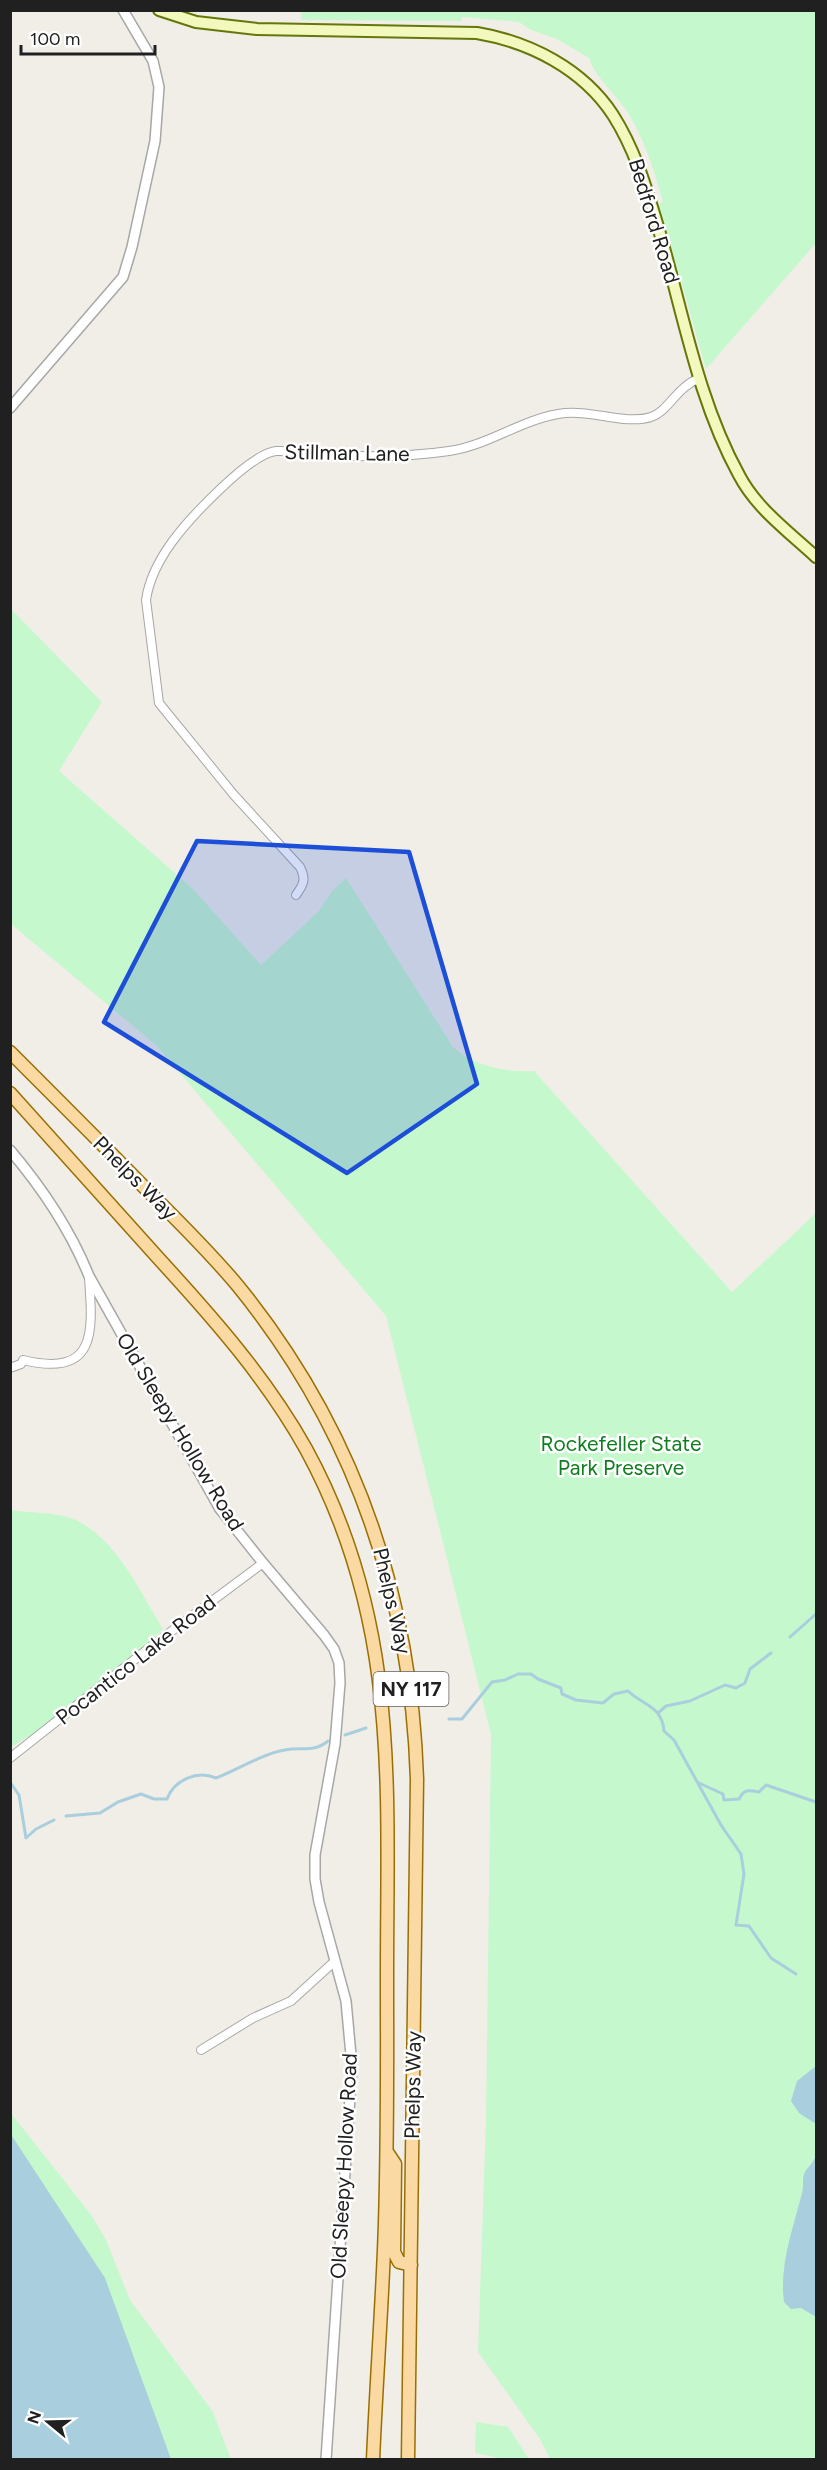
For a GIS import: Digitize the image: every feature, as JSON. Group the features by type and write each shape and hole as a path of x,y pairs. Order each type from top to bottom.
{"main road":[{"name":"Bedford Road","path":"159,10 196,22 257,29 477,33 506,38 548,57 583,82 613,116 636,158 661,237 700,378 724,446 750,493 816,557"},
{"name":"Phelps Way","path":"10,1052 202,1246 269,1327 310,1389 334,1435 357,1482 381,1547 404,1645 416,1754 408,2460"},
{"name":"Phelps Way","path":"10,1093 189,1292 253,1368 281,1408 307,1451 329,1495 347,1540 369,1611 385,1718 387,1783 387,2152 373,2460"},
{"path":"387,2152 395,2164 394,2252 399,2262 411,2265"}],"street":[{"path":"10,408 123,277 132,247 155,141 159,87 153,62 123,10"},
{"name":"Stillman Lane","path":"296,895 304,885 305,878 300,867 234,795 168,717 159,703 146,600 149,584 171,543 190,520 248,464 265,454 277,451 330,455 451,451 547,417 566,413 588,413 637,420 658,414 687,383 700,378"},
{"name":"Old Sleepy Hollow Road","path":"10,1150 53,1204 77,1244 89,1276 220,1509 324,1635 339,1663 340,1683 335,1744 315,1855 315,1879 319,1902 346,2001 352,2067 326,2460"},
{"path":"10,1368 21,1364 24,1360 47,1364 68,1362 84,1349 92,1329 89,1276"},
{"name":"Pocantico Lake Road","path":"10,1758 153,1645 263,1563"},
{"path":"201,2050 252,2018 291,2001 335,1961"}],"highlighted area":[{"path":"197,841 409,852 477,1084 347,1173 104,1022"}],"green space":[{"path":"301,11 816,11 816,243 706,369 659,204 663,202 647,153 631,118 599,77 589,58 557,39 531,30 519,22 462,17 461,21 301,20"},
{"name":"Rockefeller State Park Preserve","path":"10,608 102,702 59,771 193,889 261,965 319,911 332,891 346,878 453,1047 470,1059 491,1067 513,1071 534,1071 732,1292 816,1213 816,2459 550,2459 540,2439 478,2352 486,2121 491,1734 386,1316 157,1046 11,924"},
{"path":"11,1510 70,1518 100,1536 124,1565 163,1629 69,1712 11,1747"},
{"path":"10,2112 92,2216 106,2240 130,2300 213,2412 231,2459 11,2459"},
{"path":"476,2422 508,2427 529,2459 504,2459 475,2453"}],"water":[{"path":"816,2066 816,2124 799,2113 791,2101 797,2081"},
{"path":"10,2133 105,2278 171,2459 11,2459"},
{"path":"816,2155 816,2317 801,2308 791,2309 784,2302 783,2274 803,2191 803,2176"}],"waterway":[{"path":"790,1637 816,1614"},
{"path":"658,1713 666,1706 690,1701 725,1685 736,1688 745,1683 750,1669 771,1653"},
{"path":"449,1719 462,1719 492,1682 505,1680 518,1674 531,1674 561,1688 562,1694 576,1700 603,1703 614,1694 628,1691 651,1707 660,1716 664,1731 674,1740 721,1825 741,1854 744,1874 736,1925 749,1926 771,1958 796,1974"},
{"path":"345,1735 366,1728"},
{"path":"66,1816 100,1813 118,1802 141,1794 154,1799 167,1799 170,1792 187,1778 201,1775 216,1778 282,1750 315,1748 328,1741"},
{"path":"10,1782 19,1795 26,1838 36,1829 54,1820"},
{"path":"699,1783 723,1794 724,1800 739,1799 747,1791 759,1792 766,1785 816,1802"}]}
